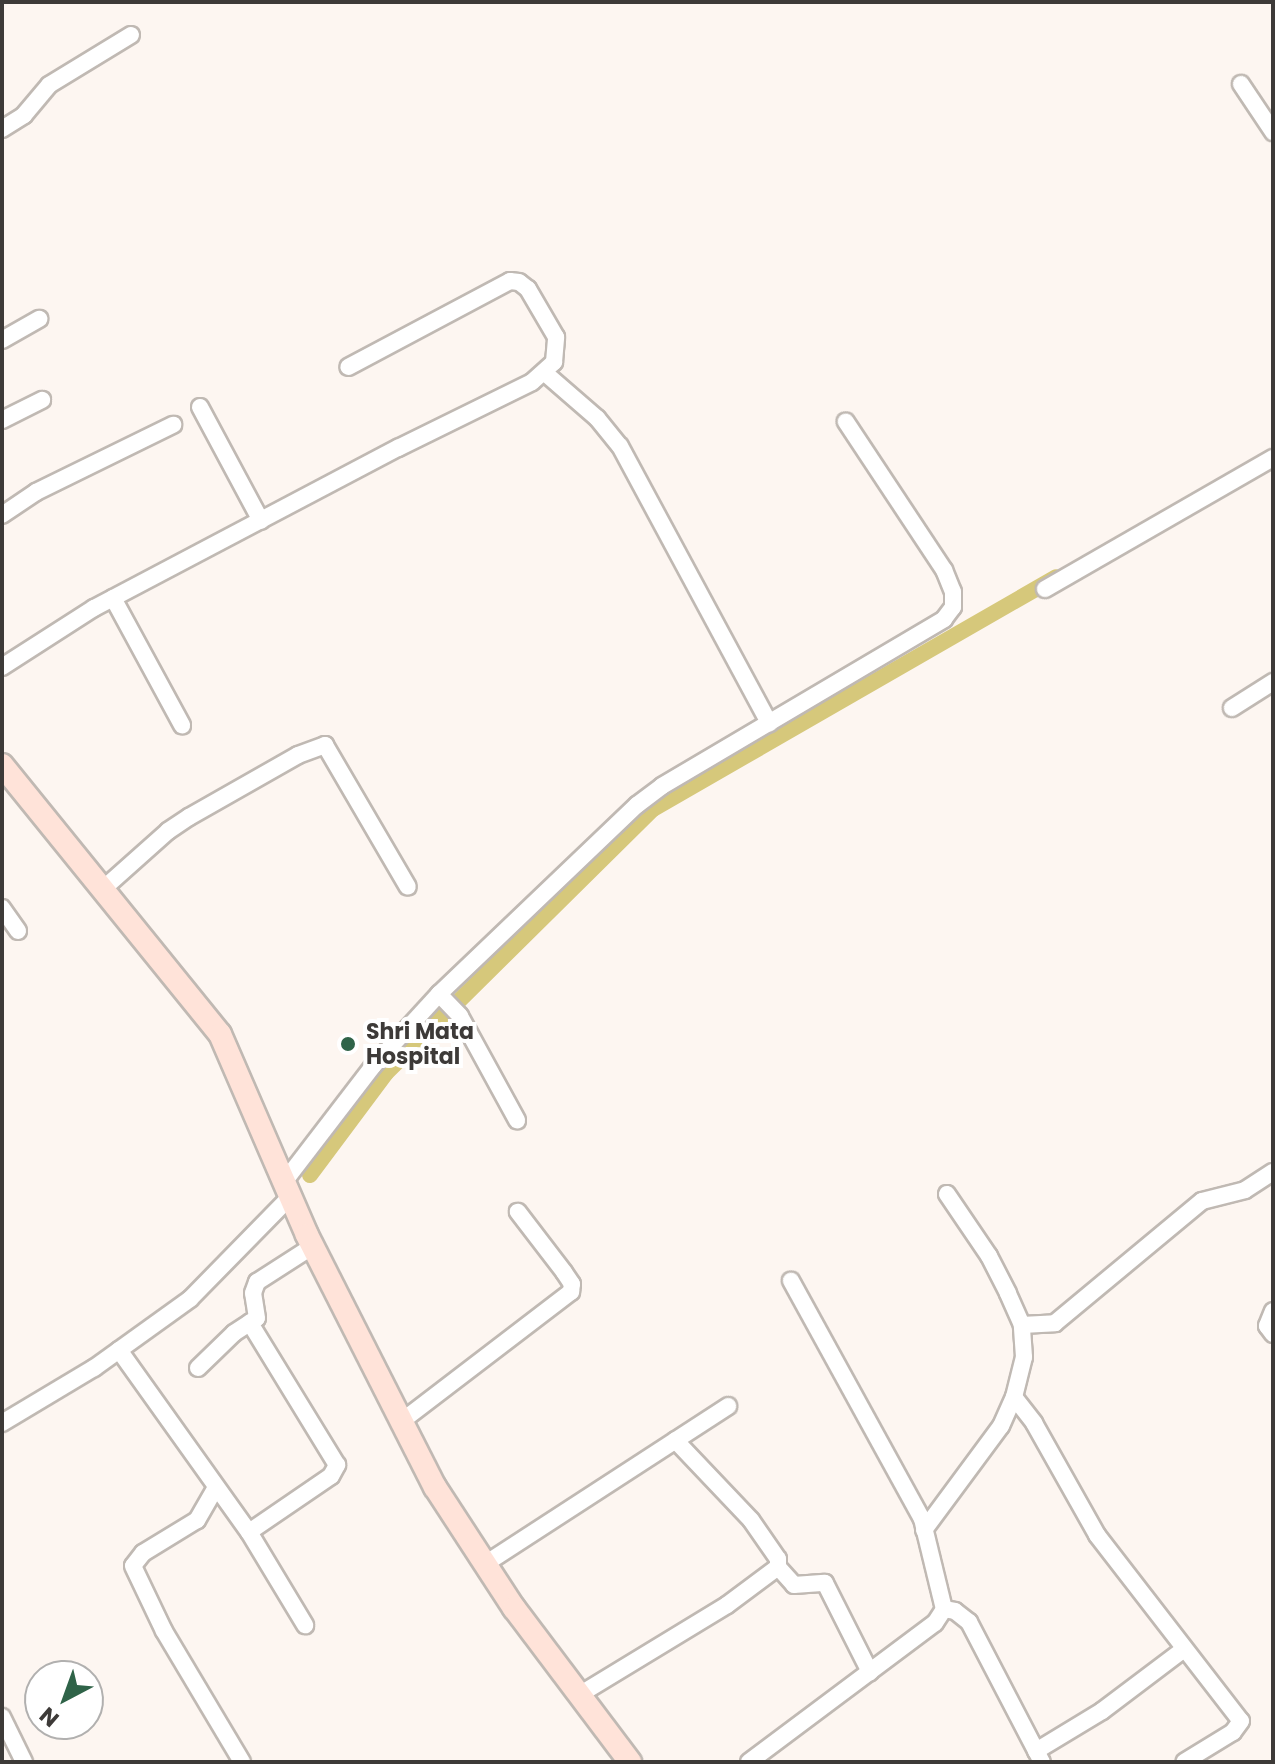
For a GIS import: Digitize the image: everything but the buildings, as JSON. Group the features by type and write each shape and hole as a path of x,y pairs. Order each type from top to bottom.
{"street":[{"path":"2,129 24,115 49,85 131,35"},
{"path":"1241,84 1273,132"},
{"path":"2,667 113,598 545,373 554,362 556,337 528,289 519,282 510,281 348,367"},
{"path":"2,340 39,319"},
{"path":"545,373 597,418 620,446 769,723"},
{"path":"2,420 42,400"},
{"path":"200,407 261,521"},
{"path":"2,1423 119,1350 190,1299 287,1189 373,1066 445,1001 637,805 944,619 953,607 953,592 944,570 846,422"},
{"path":"2,515 36,492 173,425"},
{"path":"1045,589 1273,458"},
{"path":"113,598 182,725"},
{"path":"1232,708 1273,682"},
{"path":"103,889 168,831 189,817 298,755 325,745 408,887"},
{"path":"2,765 220,1034 313,1246 435,1487 485,1564 630,1762"},
{"path":"2,908 18,931"},
{"path":"445,1001 486,1058 517,1120"},
{"path":"1022,1325 1045,1327 1055,1323 1202,1201 1245,1190 1273,1172"},
{"path":"924,1530 1001,1426 1014,1397 1024,1357 1022,1325 989,1256 947,1194"},
{"path":"402,1421 571,1292 572,1284 518,1212"},
{"path":"198,1368 259,1313 253,1293 257,1282 313,1246"},
{"path":"749,1762 935,1623 944,1609 924,1530 912,1499 791,1281"},
{"path":"1273,1311 1267,1326 1273,1334"},
{"path":"249,1532 331,1476 337,1465 250,1323"},
{"path":"119,1350 172,1422 215,1489 249,1532 305,1625"},
{"path":"1014,1397 1034,1423 1091,1525 1183,1650 1241,1721 1233,1732 1184,1762"},
{"path":"485,1564 728,1406"},
{"path":"675,1440 751,1520 778,1559 778,1567 794,1585 825,1583 870,1672"},
{"path":"215,1489 197,1520 143,1553 133,1566 164,1631 242,1762"},
{"path":"579,1695 727,1605 778,1567"},
{"path":"944,1609 955,1611 969,1622 1039,1757 1183,1650"},
{"path":"2,1717 24,1762"}],"waterway":[{"path":"310,1175 386,1073 653,809 1056,577"}],"place":[{"name":"Shri Mata Hospital","path":"348,1044"}]}
